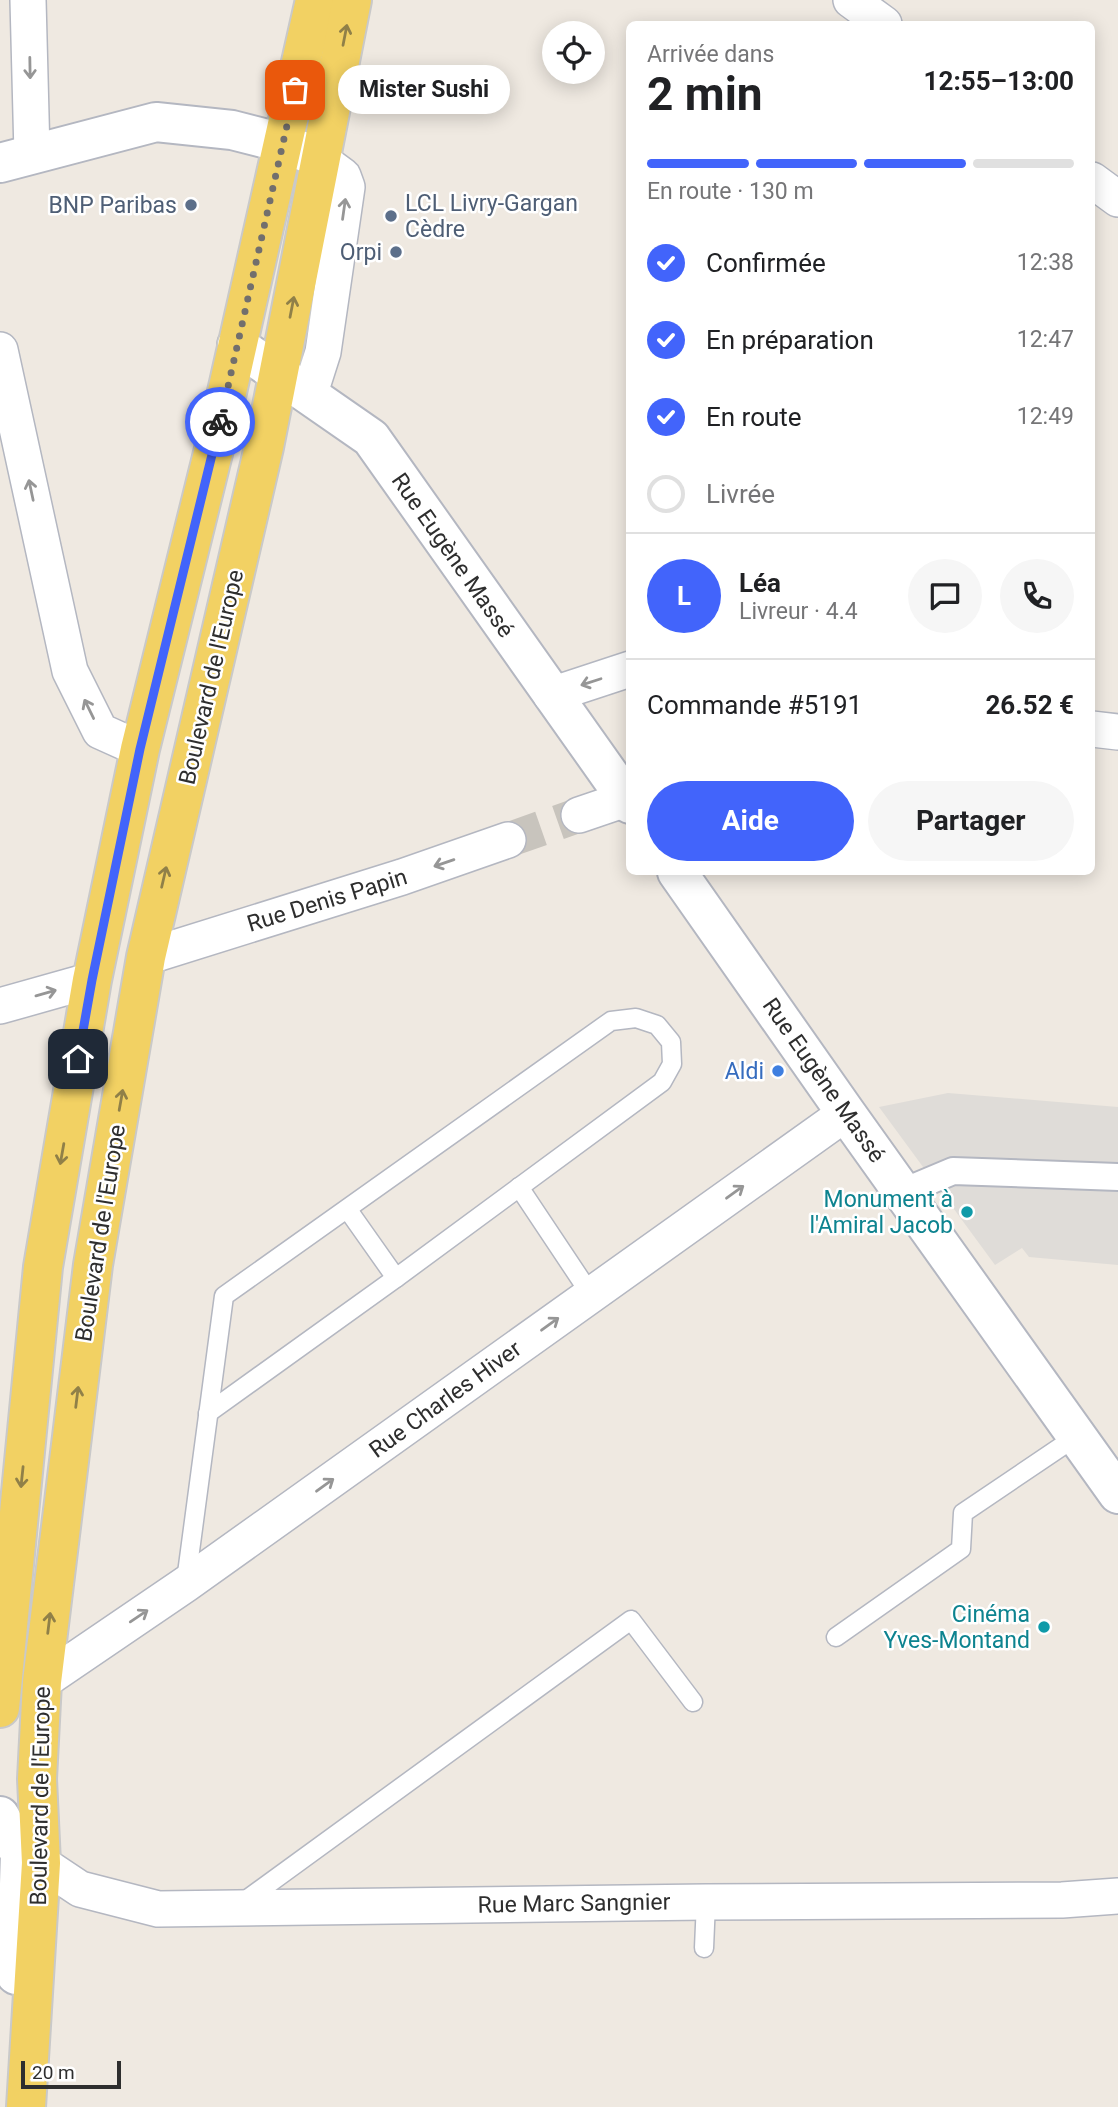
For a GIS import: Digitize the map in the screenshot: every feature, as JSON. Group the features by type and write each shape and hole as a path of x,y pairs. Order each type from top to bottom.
{"main road":[{"name":"Boulevard de l'Europe","path":"0,1708 43,1267 92,980 140,749 237,345 315,0"},
{"name":"Boulevard de l'Europe","path":"26,2107 25,1851 37,1779 42,1682 93,1265 146,957 258,473 352,0"}],"street":[{"path":"28,0 16,159 156,122 208,126 283,143 320,159 343,176 347,187 323,352 309,396"},
{"path":"851,0 880,21"},
{"path":"1095,182 1118,199"},
{"name":"Rue Eugène Massé","path":"237,345 371,438 626,798"},
{"path":"0,350 70,671 100,731 140,749"},
{"path":"551,695 626,670"},
{"path":"1095,729 1118,732"},
{"path":"579,815 626,802"},
{"name":"Rue Denis Papin","path":"146,957 508,841"},
{"name":"Rue Eugène Massé","path":"679,875 845,1113 1118,1494"},
{"path":"0,1006 92,980"},
{"name":"Rue Charles Hiver","path":"42,1682 186,1584 845,1113"},
{"path":"903,1192 953,1171 1118,1177"},
{"path":"0,1816 25,1851 13,2073 15,2107"},
{"name":"Rue Marc Sangnier","path":"25,1851 80,1889 158,1909 1062,1900 1118,1896"}],"lane":[{"path":"186,1584 208,1413 224,1297 611,1021 636,1018 657,1025 671,1042 672,1064 662,1082 208,1413"},
{"path":"519,1187 591,1295"},
{"path":"348,1210 396,1278"},
{"path":"836,1636 961,1549 963,1513 1077,1436"},
{"path":"233,1909 631,1620 693,1702"},
{"path":"704,1948 706,1902"}],"shaded area":[{"path":"948,1093 1118,1107 1118,1265 1029,1257 1022,1248 995,1265 879,1107"}],"tunnel":[{"path":"508,840 579,815"}],"way so far":[{"path":"220,422 295,90"}],"place":[{"name":"Mister Sushi","path":"295,90"},
{"name":"BNP Paribas","path":"191,205"},
{"name":"LCL Livry-Gargan Cèdre","path":"391,216"},
{"name":"Orpi","path":"396,252"},
{"name":"Aldi","path":"778,1071"},
{"name":"Monument à l'Amiral Jacob","path":"967,1212"},
{"name":"Cinéma Yves-Montand","path":"1044,1627"}],"route":[{"path":"78,1059 140,749 220,422"}]}
